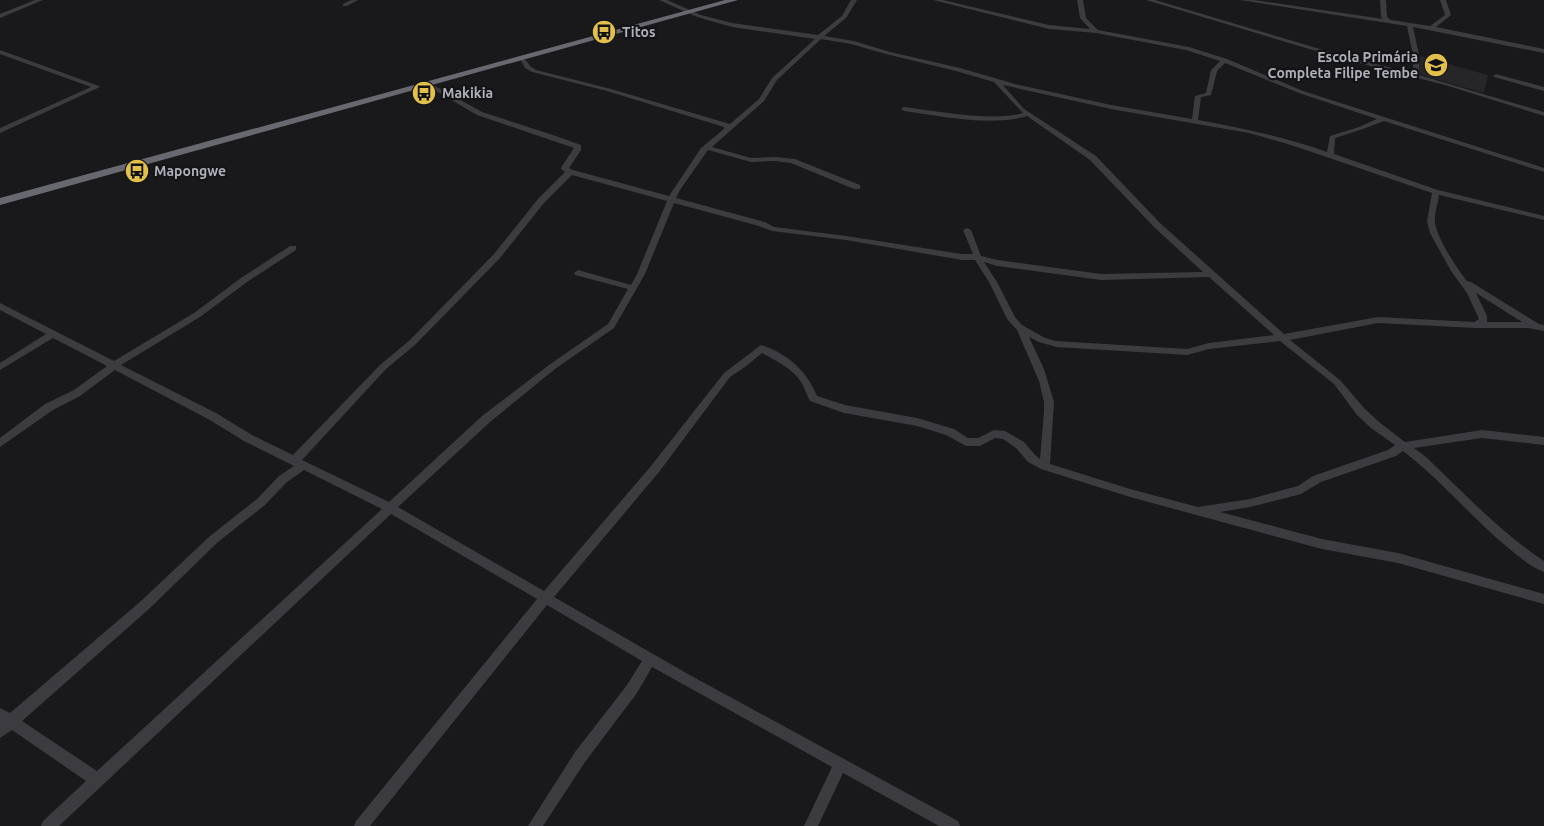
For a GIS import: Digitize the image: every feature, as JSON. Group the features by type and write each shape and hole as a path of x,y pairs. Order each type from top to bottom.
{"highway":[{"path":"0,202 734,0"}],"street":[{"path":"0,16 40,0"},
{"path":"345,5 355,0"},
{"path":"662,0 709,20 740,27 852,42 888,53 958,69 997,82 1111,107 1195,120 1270,136 1436,192 1544,218"},
{"path":"48,826 486,419 552,367 611,326 641,274 672,199 706,148 762,100 774,79 844,17 854,0"},
{"path":"936,0 1049,27 1096,31 1174,44 1225,60 1287,87 1461,145 1544,170"},
{"path":"1080,0 1083,18 1096,31"},
{"path":"1148,0 1544,114"},
{"path":"1243,0 1307,6 1320,12 1435,28 1544,51"},
{"path":"1383,0 1384,17 1389,22"},
{"path":"1435,28 1448,15 1443,0"},
{"path":"0,8 10,12"},
{"path":"1410,25 1415,50 1416,76"},
{"path":"0,52 97,87 0,131"},
{"path":"1195,120 1198,96 1209,94 1214,70 1225,60"},
{"path":"524,61 534,71 697,115 725,124 728,126 727,130"},
{"path":"1496,76 1544,89"},
{"path":"997,82 1004,92 1028,114 1093,158 1157,225 1281,337 1324,370 1361,412 1441,477 1492,528 1542,567"},
{"path":"433,87 466,107 544,133 578,147 578,151 566,163 565,169 570,172 603,183 621,185 762,224 772,229 977,257 996,263 1101,277 1211,274"},
{"path":"904,110 1002,118 1022,117 1028,114"},
{"path":"1330,155 1332,137 1384,118"},
{"path":"706,148 751,160 775,159 792,161 857,187"},
{"path":"0,731 6,718 145,605 214,539 261,502 299,463 383,367 413,342 497,256 541,201 570,172"},
{"path":"1436,192 1431,221 1434,233 1483,316 1484,320 1476,324"},
{"path":"967,230 977,257 1000,293 1011,319 1019,327 1027,340 1041,375 1050,410 1046,428 1045,466"},
{"path":"0,443 49,407 77,393 114,364 197,315 293,248"},
{"path":"578,273 633,288"},
{"path":"1462,281 1541,328"},
{"path":"0,306 212,416 248,438 390,508 650,659 953,826"},
{"path":"1019,327 1042,340 1056,344 1178,352 1378,320 1541,328"},
{"path":"0,367 54,333"},
{"path":"361,826 546,597 655,469 727,375 762,348 798,369 807,381 812,398 844,409 917,422 950,432 966,442 980,442 994,434 1005,435 1020,444 1032,459 1045,466 1197,512 1322,544 1398,558 1544,599"},
{"path":"1197,512 1250,503 1301,490 1317,479 1392,454 1402,446 1482,434 1544,441"},
{"path":"535,826 580,756 632,689 650,659"},
{"path":"6,718 97,780"},
{"path":"811,826 840,765"}],"shaded area":[{"name":"Escola Primária Completa Filipe Tembe","path":"1420,56 1488,75 1484,93 1418,74"}],"place":[{"name":"Titos","path":"604,32"},
{"name":"Escola Primária Completa Filipe Tembe","path":"1436,65"},
{"name":"Makikia","path":"424,93"},
{"name":"Mapongwe","path":"137,171"}]}
